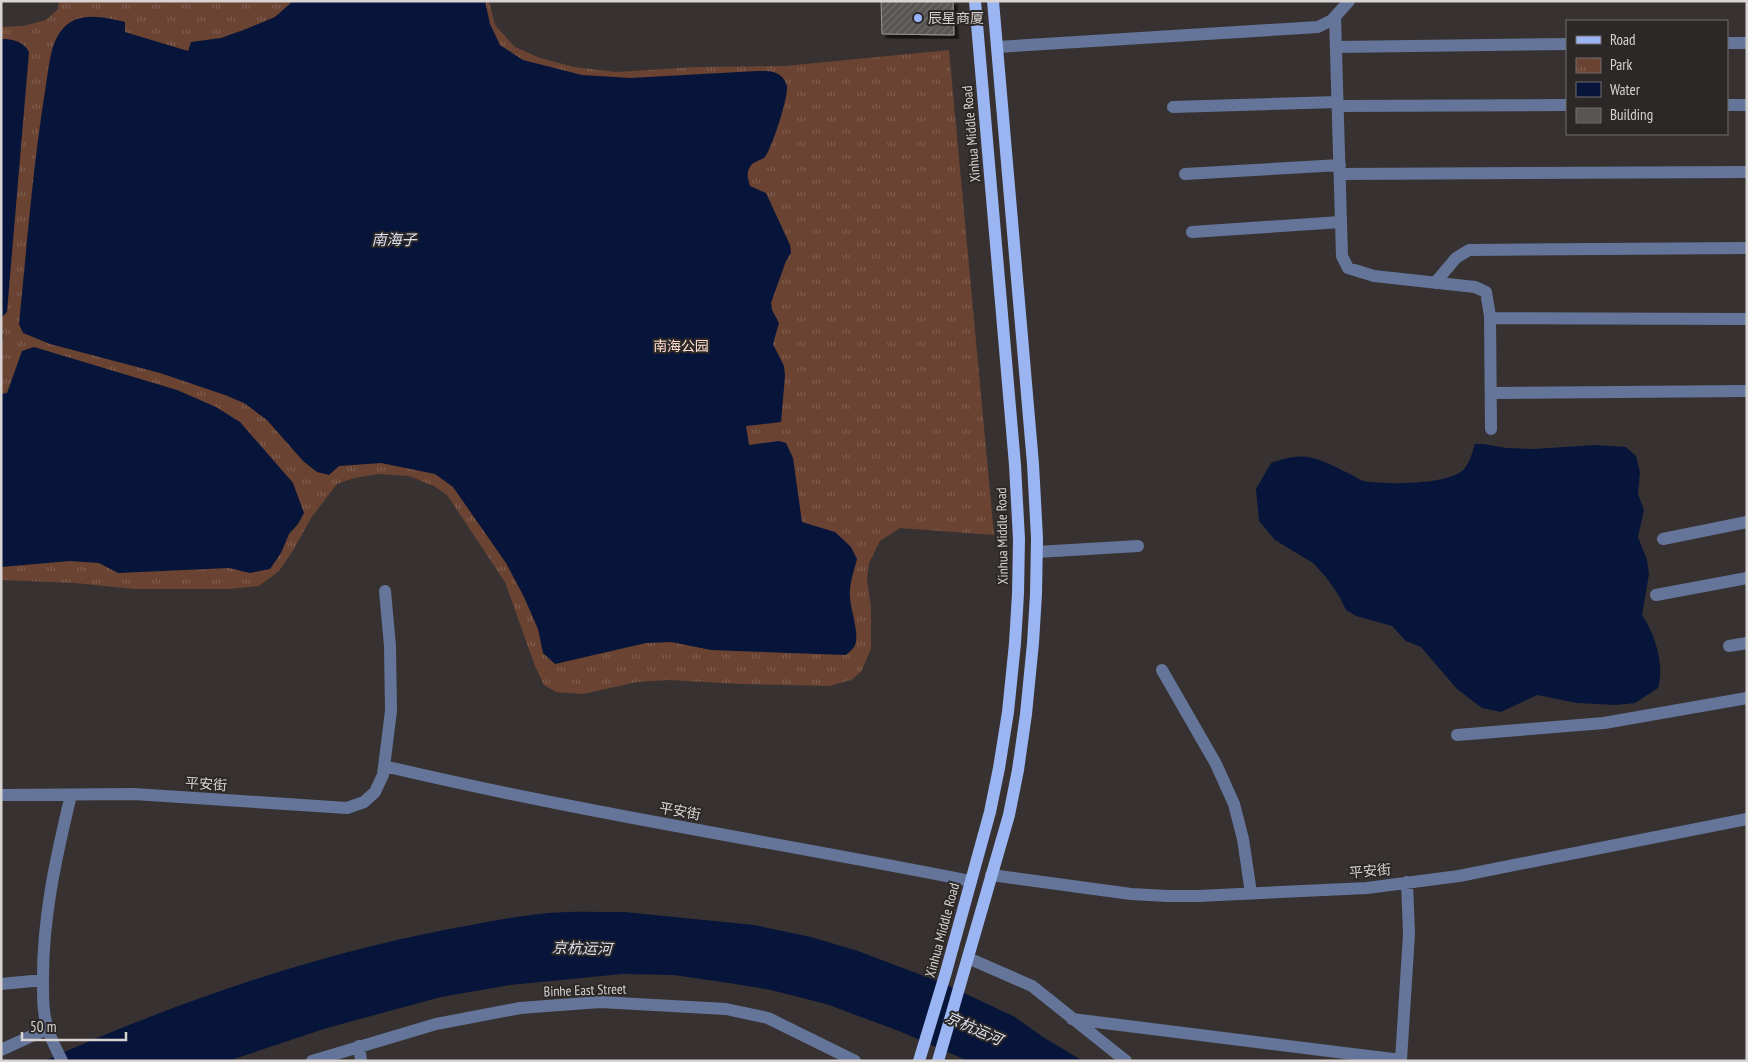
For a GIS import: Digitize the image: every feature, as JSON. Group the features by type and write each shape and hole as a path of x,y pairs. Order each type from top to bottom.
{"main road":[{"name":"Xinhua Middle Road","path":"921,1055 990,812 1008,712 1015,643 1019,539 1015,466 975,1"},
{"path":"940,1057 1009,815 1026,714 1033,643 1037,552 1032,454 994,1"}],"street":[{"path":"997,46 1318,27 1335,17 1349,1"},
{"path":"1335,17 1342,256 1348,268 1374,276 1475,287 1486,292 1490,318 1491,429"},
{"path":"1728,43 1747,43"},
{"path":"1336,47 1566,44"},
{"path":"1173,107 1338,104 1566,105"},
{"path":"1728,105 1747,105"},
{"path":"1185,174 1340,170 1747,172"},
{"path":"1192,232 1341,222"},
{"path":"1435,283 1456,258 1469,250 1747,248"},
{"path":"1490,318 1747,319"},
{"path":"1490,392 1747,391"},
{"path":"1663,539 1747,522"},
{"path":"1037,552 1138,546"},
{"path":"1656,595 1747,578"},
{"name":"平安街","path":"1,795 134,794 347,808 364,802 375,792 383,775 391,711 390,646 385,591"},
{"path":"1729,646 1747,643"},
{"path":"1162,670 1216,764 1234,804 1243,839 1251,893"},
{"path":"1457,735 1604,723 1747,698"},
{"name":"平安街","path":"384,766 478,788 971,881"},
{"path":"62,1061 48,1029 43,1008 43,980 47,911 56,859 71,795"},
{"name":"平安街","path":"992,875 1140,895 1198,896 1367,888 1459,876 1747,819"},
{"path":"1072,1019 1401,1060 1409,934 1407,882"},
{"path":"968,958 1032,986 1126,1061"},
{"path":"1,984 43,980"},
{"name":"Binhe East Street","path":"312,1061 436,1024 520,1008 600,1002 726,1009 768,1018 855,1061"},
{"path":"1,1050 48,1029"},
{"path":"359,1046 361,1061"}],"green space":[{"name":"南海子","path":"59,1 489,1 495,25 515,47 540,58 574,67 616,72 696,67 785,66 949,50 994,535 900,528 880,541 869,563 867,580 871,607 871,649 861,672 851,680 829,686 668,680 637,682 583,694 556,692 544,685 535,666 505,582 447,495 434,486 409,476 379,474 354,478 337,484 311,518 279,571 259,586 229,589 135,589 75,583 1,580 1,347 4,335 1,333 1,27 23,26 46,20 58,9"}],"water":[{"name":"南海子","path":"293,1 485,1 490,24 500,45 523,60 582,75 630,78 770,71 783,78 787,86 787,93 775,134 765,157 751,165 748,174 750,186 766,193 790,245 791,253 786,261 771,303 772,310 779,323 773,344 784,366 785,376 781,422 746,426 749,445 779,441 786,443 793,458 802,522 835,532 851,547 857,559 850,592 856,642 846,655 711,650 671,642 646,643 555,664 543,653 538,629 506,563 453,487 435,474 381,463 339,466 329,475 317,472 303,461 267,420 244,403 160,373 50,344 23,333 19,324 37,145 50,57 54,43 61,31 74,20 91,17 108,18 125,22 125,32 188,51 191,42 221,38 246,29 275,17"},
{"path":"1,39 17,41 24,45 29,52 7,312 1,318"},
{"path":"34,347 177,390 216,407 240,422 293,483 304,513 298,524 289,534 281,553 270,569 250,573 229,568 118,573 99,563 70,561 1,567 1,394 7,393 22,351"},
{"path":"1475,444 1534,449 1595,445 1626,447 1636,456 1640,472 1638,494 1644,510 1638,537 1647,560 1649,574 1642,615 1651,631 1658,650 1660,679 1658,688 1635,703 1616,705 1577,703 1537,695 1501,712 1482,708 1457,689 1421,647 1406,641 1392,626 1356,616 1346,610 1326,577 1313,563 1275,540 1259,521 1256,489 1271,463 1291,458 1306,457 1327,463 1364,481 1401,483 1432,481 1457,474 1464,469 1471,457"},
{"name":"京杭运河","path":"624,912 754,925 811,937 858,951 945,984 1015,1017 1043,1037 1083,1061 968,1061 899,1031 826,1004 771,990 674,975 622,974 510,985 441,997 327,1028 228,1061 44,1061 141,1020 190,1002 240,984 341,954 392,941 496,920 549,913"}],"building":[{"name":"辰星商厦","path":"881,1 953,1 954,35 882,34"}],"place":[{"name":"辰星商厦","path":"918,18"}],"park label":[{"name":"南海公园","path":"681,346"}]}
